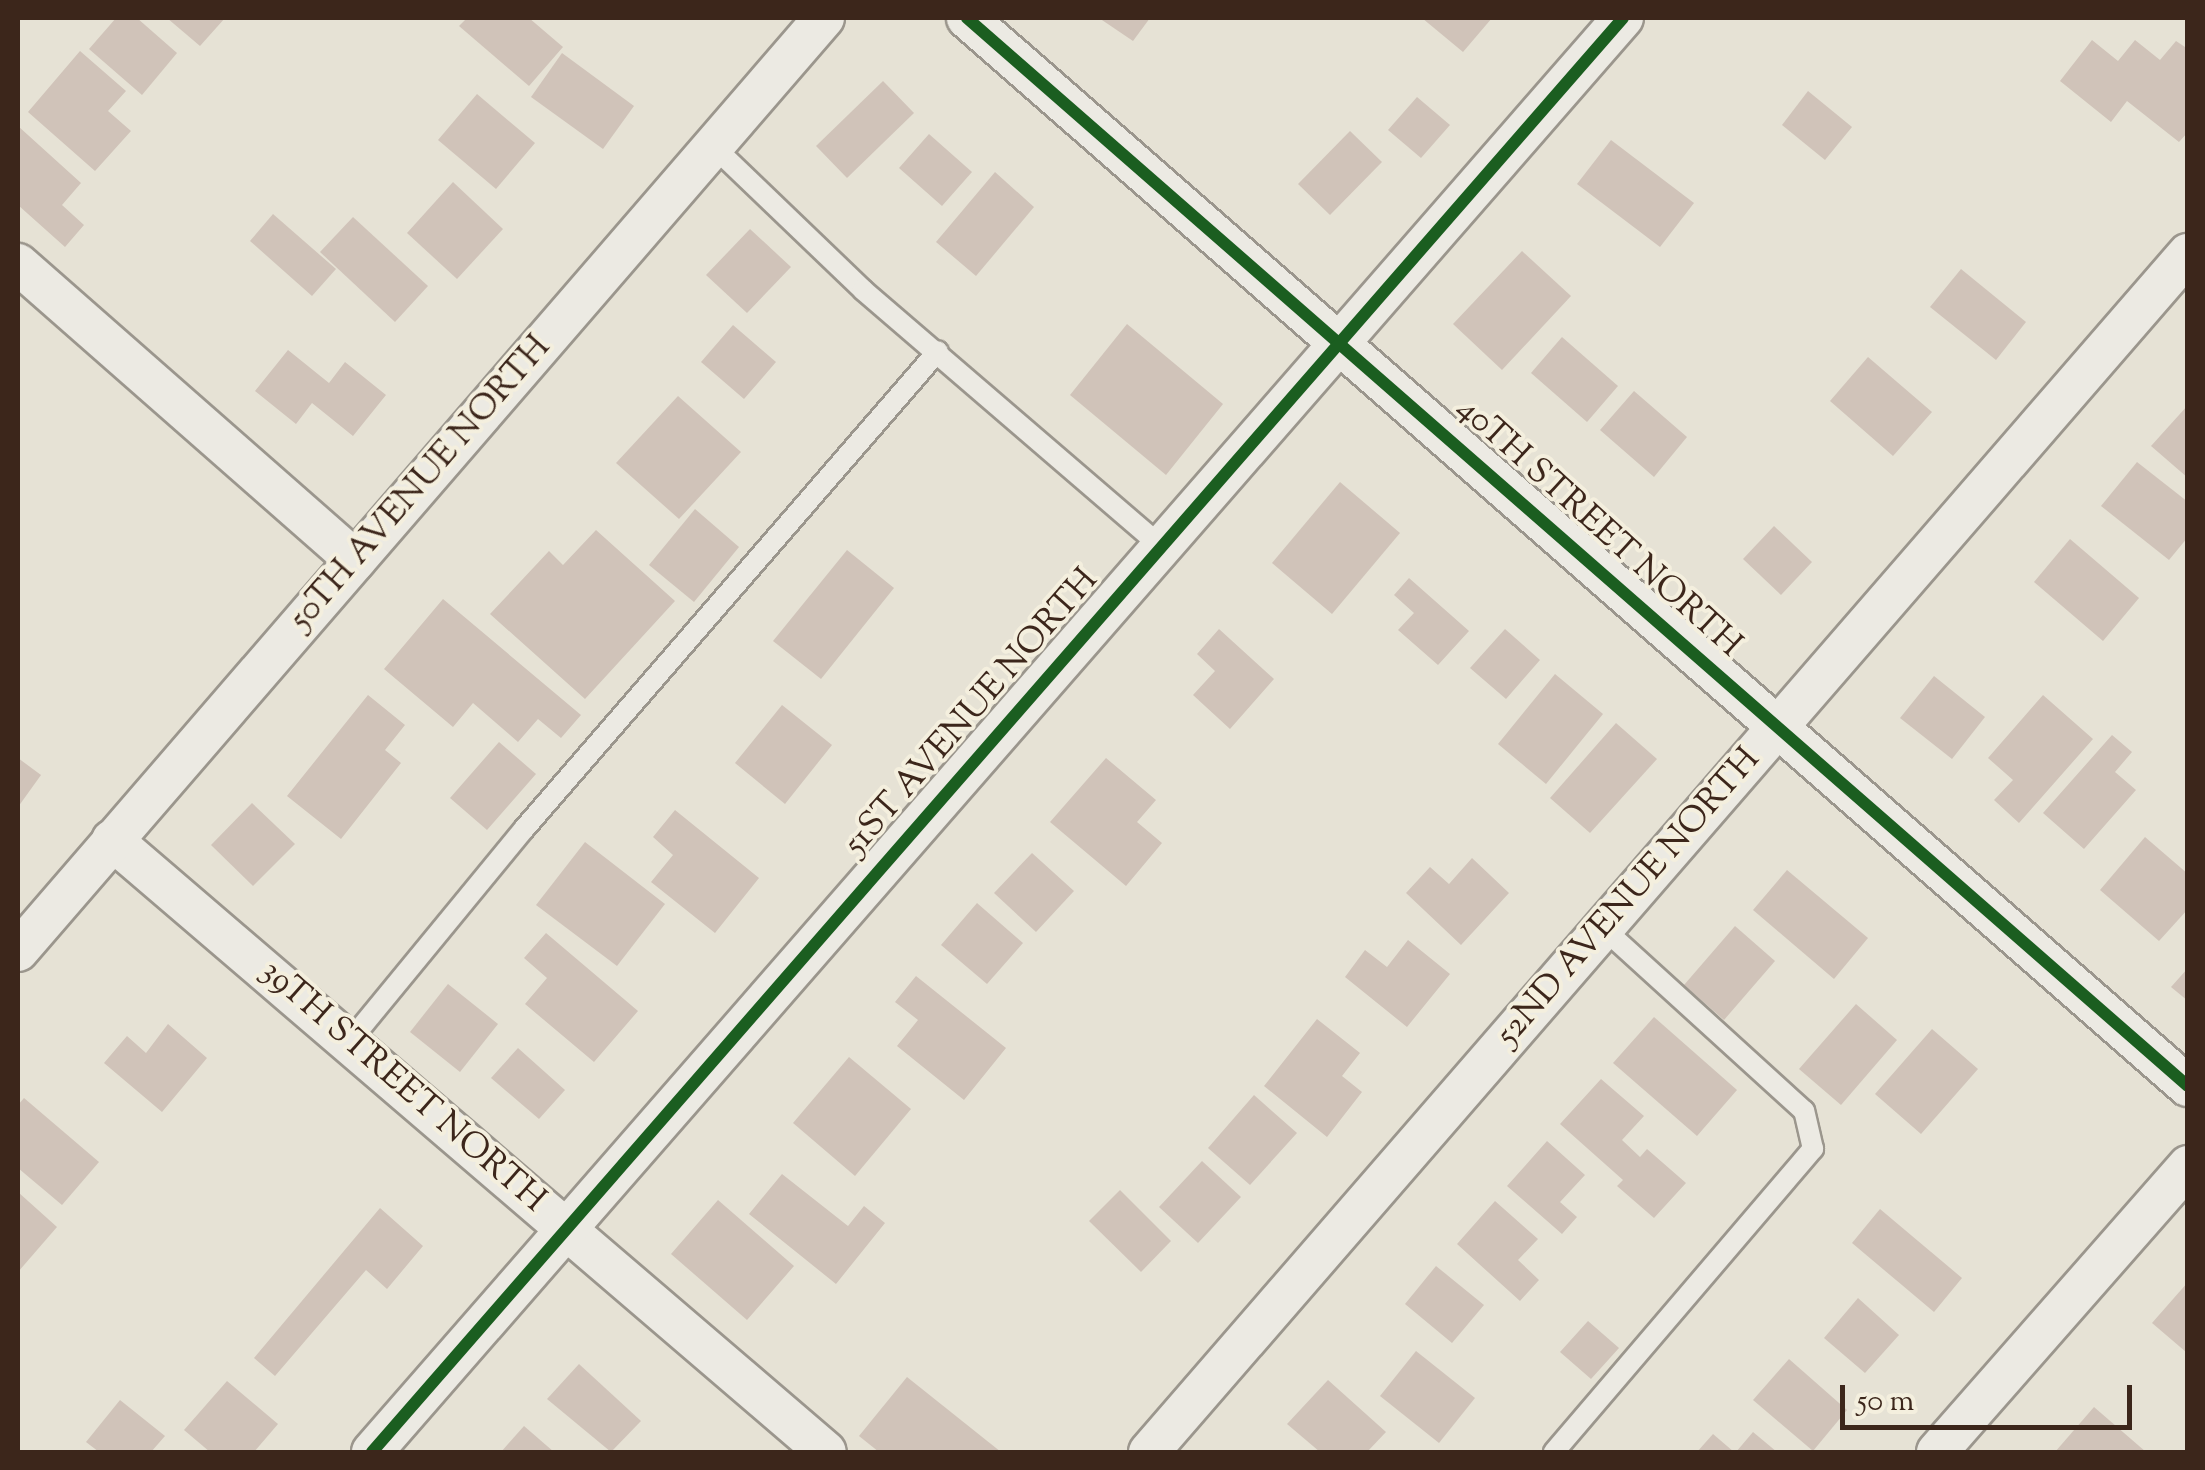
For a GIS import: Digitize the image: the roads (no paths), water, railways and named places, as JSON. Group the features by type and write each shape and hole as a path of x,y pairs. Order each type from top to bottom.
{"street":[{"name":"50TH AVENUE NORTH","path":"18,951 824,18"},
{"name":"40TH STREET NORTH","path":"967,18 1338,337 2188,1086"},
{"name":"51ST AVENUE NORTH","path":"372,1452 1338,337 1622,18"},
{"name":"52ND AVENUE NORTH","path":"1149,1452 2188,254"},
{"path":"18,264 355,560"},
{"name":"39TH STREET NORTH","path":"112,840 826,1452"},
{"path":"1937,1452 2188,1166"}],"lane":[{"path":"713,146 863,290 1158,544"},
{"path":"350,1042 938,351"},
{"path":"1554,1452 1814,1149 1804,1112 1603,928"}]}
